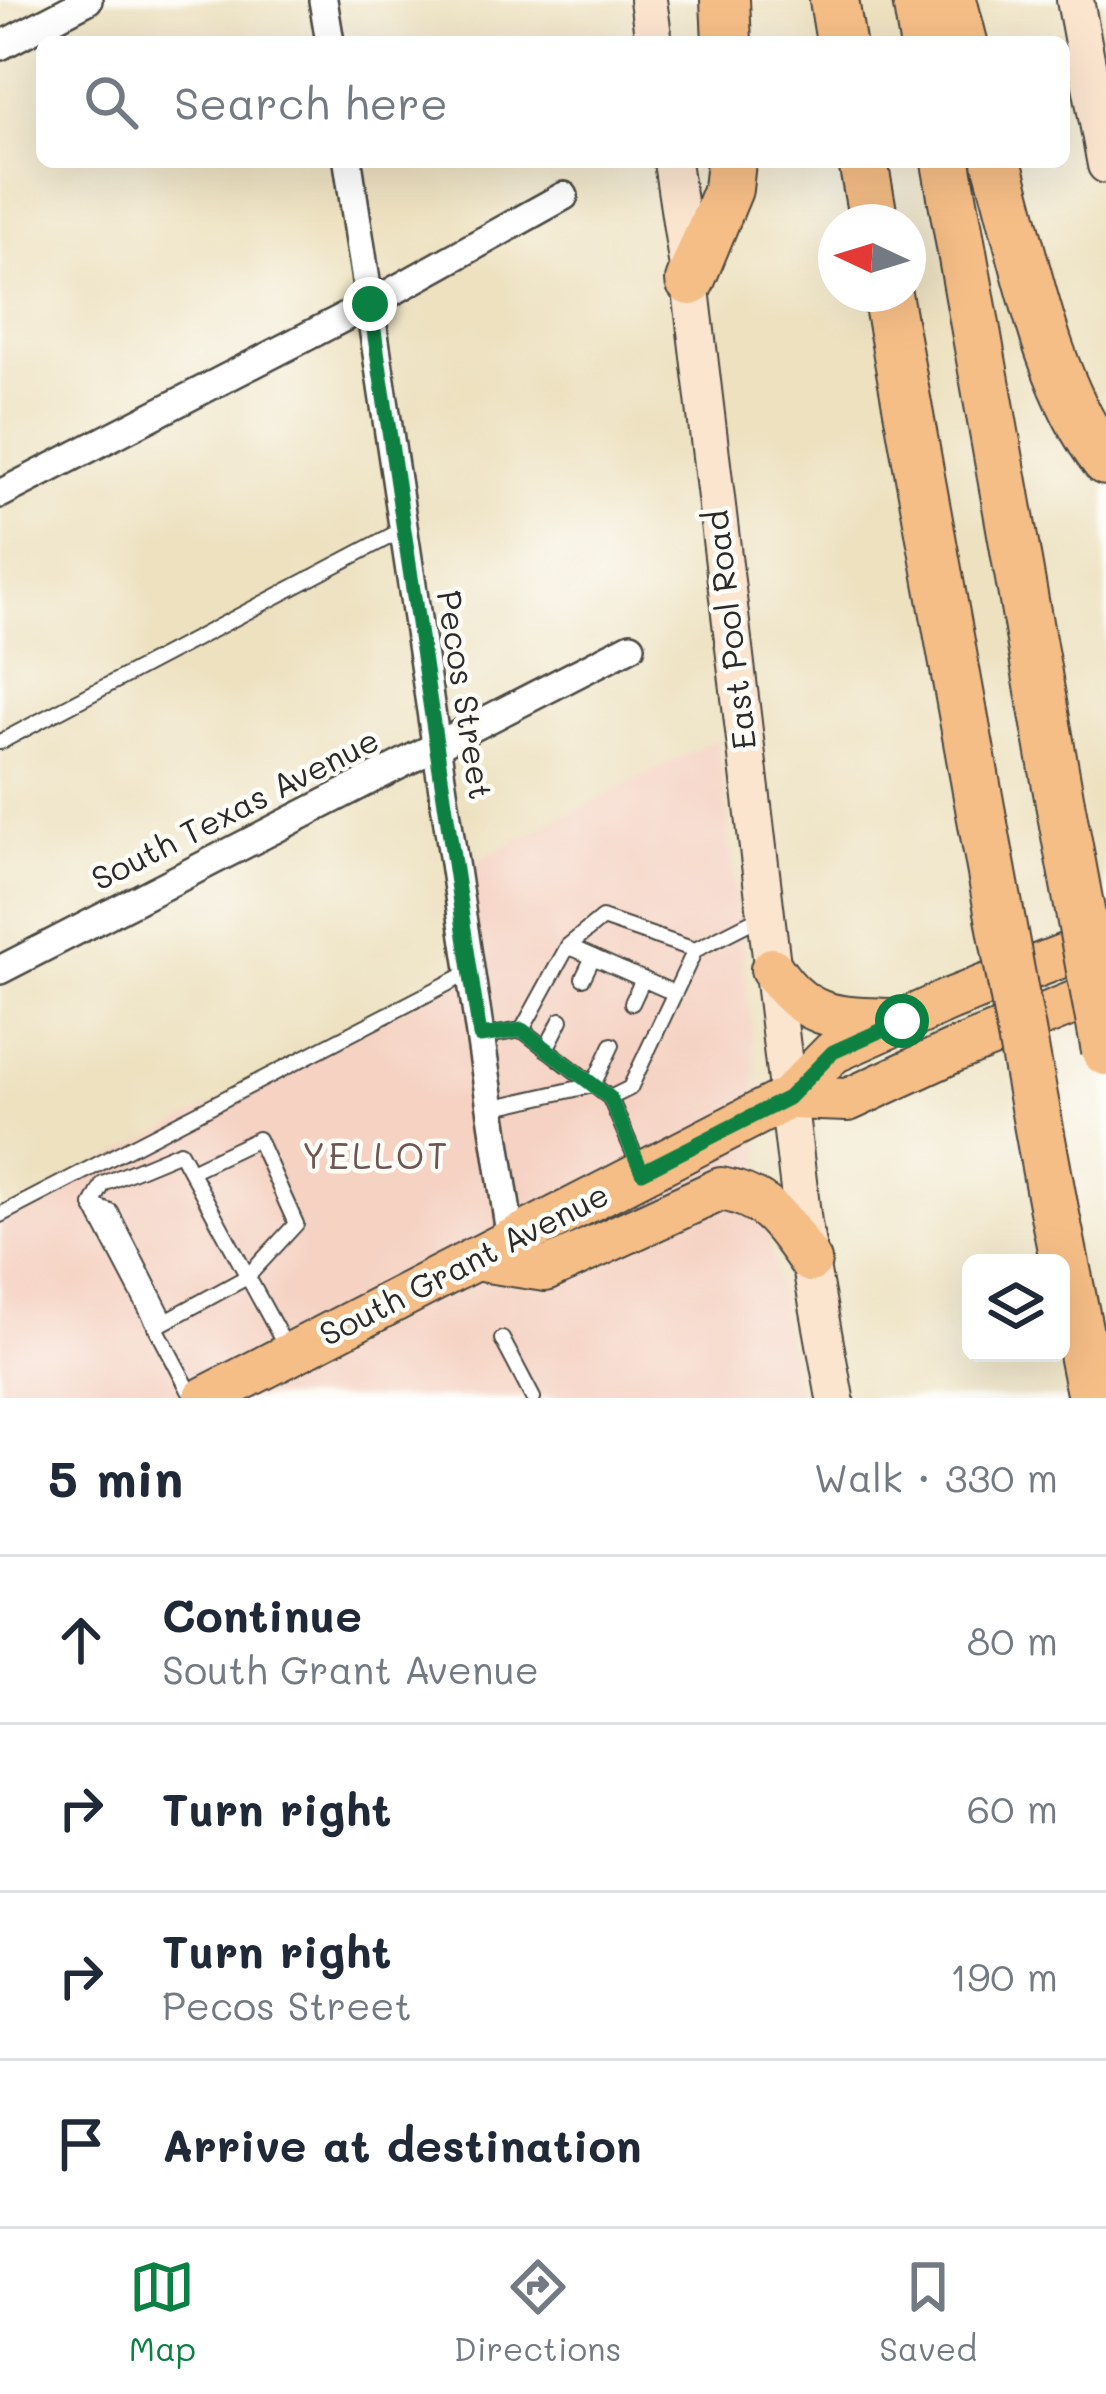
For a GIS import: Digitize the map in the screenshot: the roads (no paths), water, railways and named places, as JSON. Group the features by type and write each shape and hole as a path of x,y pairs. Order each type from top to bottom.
{"highway":[{"path":"725,0 727,36"},
{"path":"834,0 841,36"},
{"path":"916,0 923,36"},
{"path":"952,0 961,36"},
{"path":"690,281 728,189 730,168"},
{"path":"864,168 871,204"},
{"path":"947,168 1106,1051"},
{"path":"999,168 1058,371 1077,416 1106,461"},
{"path":"890,312 1092,1398"}],"main road":[{"path":"648,0 653,36"},
{"path":"1075,0 1106,165"},
{"name":"East Pool Road","path":"673,168 788,1098 835,1398"},
{"name":"South Grant Avenue","path":"229,1393 290,1354 788,1098 833,1052 1106,939"},
{"path":"772,969 785,989 819,1014 902,1021"},
{"name":"South Grant Avenue","path":"788,1098 848,1100 1106,990"},
{"path":"492,1249 545,1270 721,1189 760,1201 778,1216 810,1261"}],"street":[{"path":"0,46 88,0"},
{"path":"323,0 329,36"},
{"name":"Pecos Street","path":"349,168 491,1108 492,1249"},
{"path":"0,494 370,304 564,196"},
{"name":"South Texas Avenue","path":"0,970 631,646"}],"lane":[{"path":"0,742 404,529"},
{"path":"610,1098 630,1088 695,950 765,915"},
{"path":"522,1030 568,946 602,918 695,950"},
{"path":"568,946 674,993"},
{"path":"583,978 593,957"},
{"path":"0,1215 471,971"},
{"path":"632,1003 643,979"},
{"path":"546,1049 561,1020"},
{"path":"480,1036 522,1030 610,1098 642,1172"},
{"path":"593,1085 612,1046"},
{"path":"491,1108 593,1085"},
{"path":"161,1324 247,1276 296,1224 258,1138 191,1171"},
{"path":"193,1398 161,1324 92,1205 103,1184 180,1152 290,1354"},
{"path":"502,1339 532,1398"}],"district":[{"name":"YELLOT","path":"376,1156"}]}
